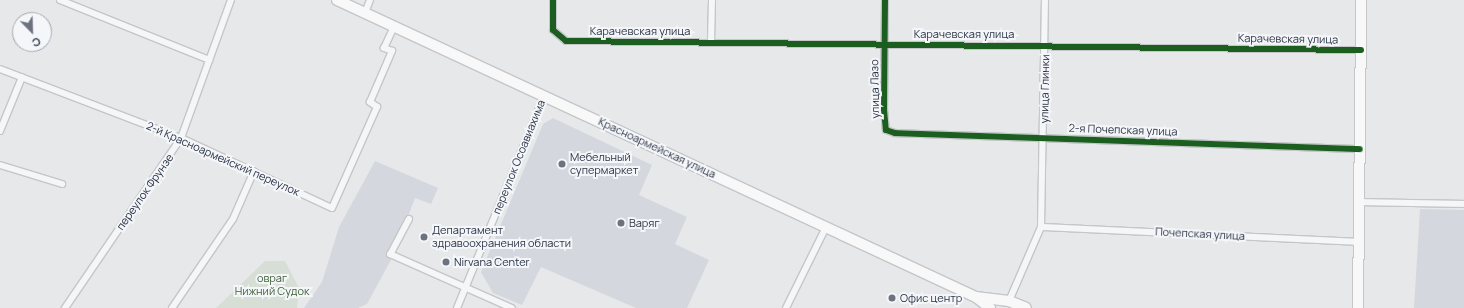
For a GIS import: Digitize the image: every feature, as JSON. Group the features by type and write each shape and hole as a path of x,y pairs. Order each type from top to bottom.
{"main road":[{"name":"Красноармейская улица","path":"337,0 976,297"},
{"path":"1358,308 1361,0"},
{"path":"976,297 1009,300 1026,308"},
{"path":"976,297 990,308"}],"street":[{"path":"60,0 209,60"},
{"name":"переулок Фрунзе","path":"65,308 181,138 231,0"},
{"path":"365,13 370,0"},
{"name":"Карачевская улица","path":"553,0 553,30 566,41 1045,44 1361,50"},
{"path":"712,0 712,41"},
{"name":"улица Лазо","path":"885,0 886,130"},
{"name":"улица Глинки","path":"1041,227 1044,136 1045,0"},
{"name":"2-й Красноармейский переулок","path":"0,69 181,138 332,208 377,107 370,102 392,51 384,48 394,27"},
{"path":"0,131 22,77"},
{"name":"переулок Осоавиахима","path":"457,308 544,96"},
{"name":"2-я Почепская улица","path":"886,130 895,133 1044,136 1360,149"},
{"path":"0,165 62,184"},
{"path":"172,308 233,219 254,171"},
{"path":"1359,202 1464,204"},
{"path":"409,219 390,254 512,308"},
{"path":"786,308 826,227"},
{"path":"1009,300 1041,227"},
{"name":"Почепская улица","path":"1041,227 1358,242"}],"shaded area":[{"path":"553,118 652,165 639,195 687,217 675,244 709,260 687,308 636,308 541,267 522,305 493,293 481,272 543,124"},
{"path":"375,161 438,188 431,204 415,198 392,258 367,304 358,308 304,308 322,282 339,227"},
{"path":"1420,209 1464,210 1464,308 1414,308"}],"green space":[{"name":"овраг Нижний Судок","path":"265,261 285,261 299,288 297,308 216,308"}],"cycle path":[{"path":"553,0 553,30 566,41 1361,50"},
{"path":"885,0 884,109 886,130 895,133 1360,149"}],"place":[{"name":"Мебельный супермаркет","path":"562,164"},
{"name":"Варяг","path":"621,223"},
{"name":"Департамент здравоохранения области","path":"424,237"},
{"name":"Nirvana Center","path":"446,262"},
{"name":"Офис центр","path":"892,298"}]}
